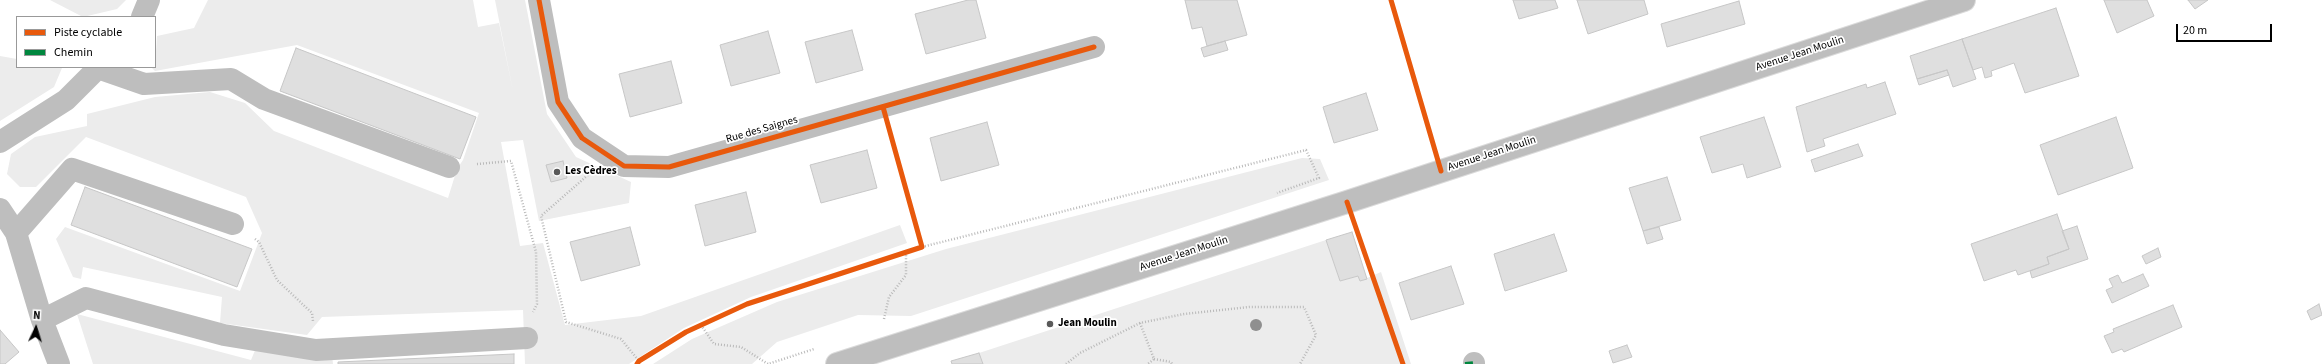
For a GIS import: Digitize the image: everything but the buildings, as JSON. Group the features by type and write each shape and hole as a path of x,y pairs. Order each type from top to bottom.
{"main road":[{"path":"142,16 149,0"},
{"name":"Rue des Saignes","path":"539,0 558,102 582,138 624,166 669,167 1094,46"},
{"name":"Avenue Jean Moulin","path":"837,364 1347,202 1964,0"},
{"path":"0,142 66,100 98,68"},
{"path":"102,68 144,84 231,79 264,99 449,167"},
{"path":"16,233 72,168 233,224"},
{"path":"0,209 16,233 42,320 59,364"},
{"path":"42,320 86,298 224,335 316,350 523,338"}],"path":[{"path":"922,247 1306,150 1319,178"},
{"path":"609,156 541,216 566,322 621,339 639,360"},
{"path":"449,167 511,161 536,252 537,304 523,338"},
{"path":"233,224 259,242 277,280 312,313 316,350"},
{"path":"885,315 889,297 906,276 906,252"},
{"path":"1066,364 1080,353 1140,323 1184,314 1249,308 1304,307 1316,335 1300,364"},
{"path":"1140,323 1154,359"},
{"path":"701,325 714,344 741,347 768,364"},
{"path":"1148,364 1154,359 1171,362 1172,364"}],"shaded area":[{"path":"50,0 126,0 117,9 81,16"},
{"path":"208,0 473,0 478,27 499,23 513,91 495,0 525,0 547,114 576,157 631,182 629,203 539,221 523,140 501,142 520,246 543,243 565,325 641,316 900,225 907,243 751,297 684,328 629,364 525,364 523,310 322,317 307,335 220,323 222,297 83,267 81,279 73,277 56,239 65,227 240,291 262,233 246,197 86,137 36,187 20,187 7,174 11,154 35,137 87,126 87,114 155,97 210,92 245,103 274,131 448,198 457,169 463,160 479,113 297,45 155,71 152,68 156,68 157,36 194,28"},
{"path":"0,56 16,59 16,68 62,68 54,87 0,121"},
{"path":"1302,158 1320,159 1329,180 911,316 858,315 777,342 752,364 653,364 692,339 777,302 946,249"},
{"path":"1326,240 1340,281 1358,276 1360,281 1381,272 1411,364 983,364 979,353"},
{"path":"77,314 251,360 256,348 332,355 333,364 93,364"}],"marked path":[{"path":"1465,364 1474,363"}],"cycle path":[{"path":"539,0 558,102 582,138 624,166 669,167 1094,47"},
{"path":"1391,0 1441,171"},
{"path":"637,364 639,361 686,332 747,304 922,247 883,107"},
{"path":"1347,202 1403,364"}],"place":[{"name":"Les Cèdres","path":"557,172"},
{"name":"Jean Moulin","path":"1050,324"}]}
